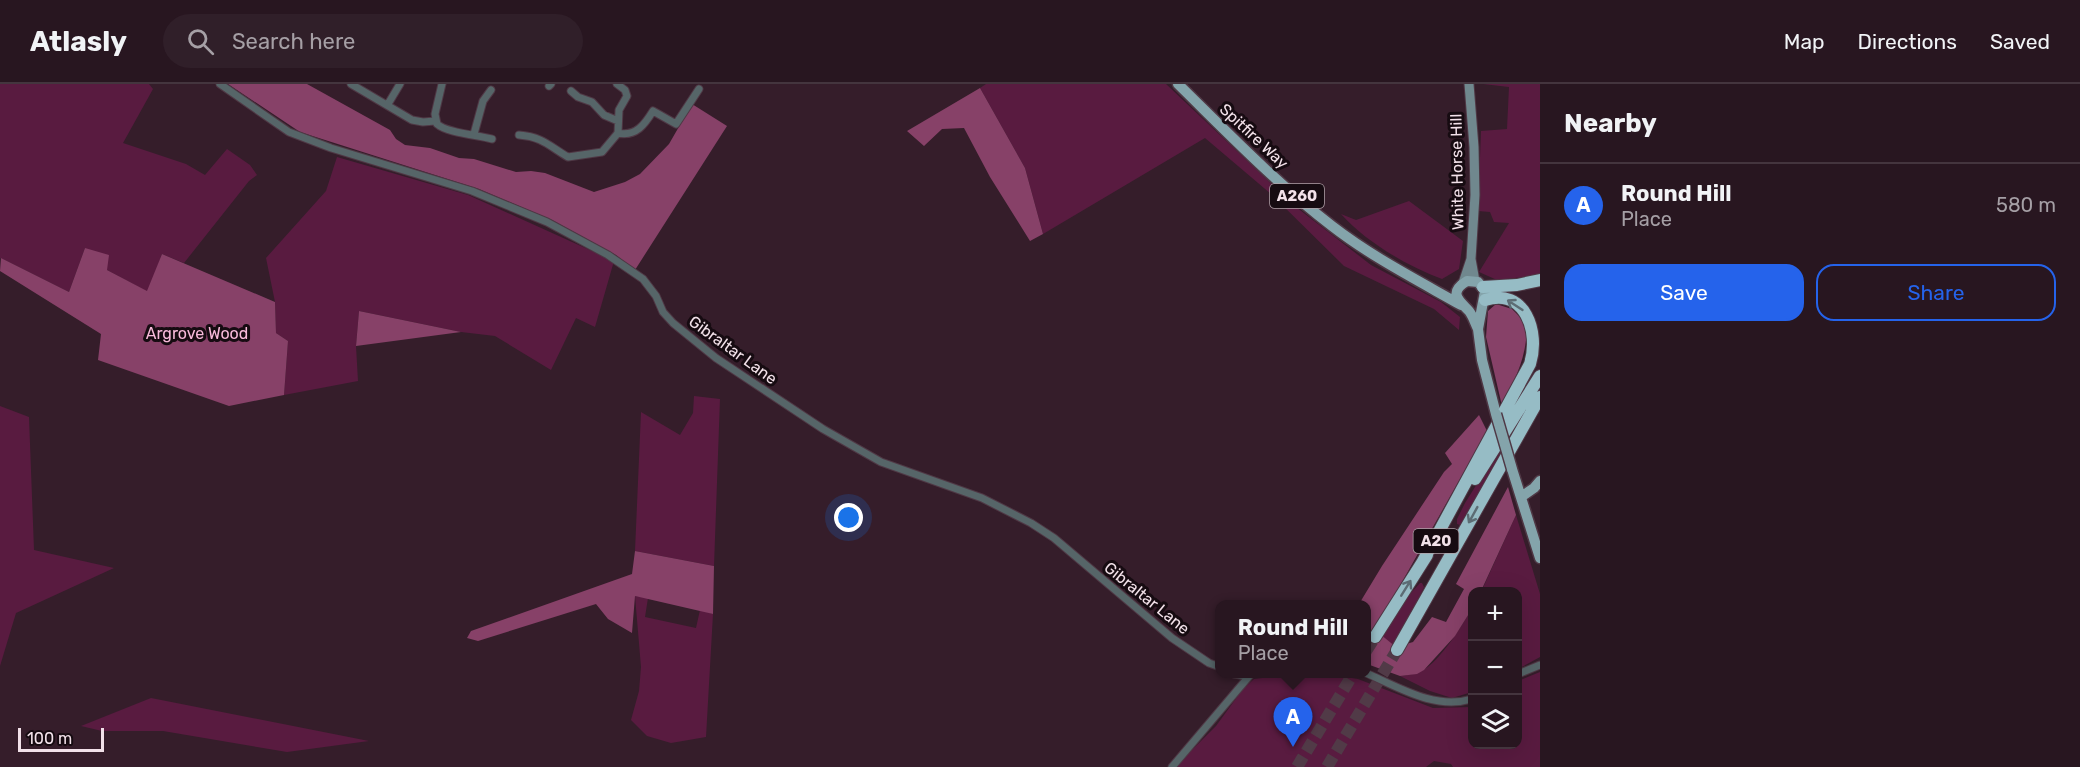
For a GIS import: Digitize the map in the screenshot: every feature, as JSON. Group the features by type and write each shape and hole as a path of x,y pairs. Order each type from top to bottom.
{"highway":[{"path":"1481,293 1540,280"},
{"path":"1424,561 1535,351 1535,332 1527,314 1512,301 1481,293"},
{"name":"A20","path":"1375,638 1540,376"},
{"name":"A20","path":"1397,650 1540,397"},
{"path":"1523,425 1540,404"}],"main road":[{"name":"Spitfire Way","path":"1178,84 1321,218 1386,264 1464,307"},
{"name":"Spitfire Way","path":"1432,288 1447,290 1461,285 1481,293"},
{"path":"1461,285 1457,296 1464,307 1475,309 1481,293"},
{"name":"White Horse Hill","path":"1481,293 1478,329 1486,378 1540,558"},
{"name":"White Horse Hill","path":"1464,307 1478,329"},
{"path":"1519,492 1540,479"}],"street":[{"name":"Gibraltar Lane","path":"220,84 289,132 331,148 472,191 547,222 608,255 643,279 656,296 663,312 673,323 716,358 823,429 881,462 982,498 1031,523 1054,538 1172,638 1215,665"},
{"path":"351,84 412,120 435,122 444,130 492,139"},
{"path":"388,104 400,84"},
{"path":"435,122 442,84"},
{"path":"519,135 540,138 571,158 603,152 618,133 619,110 627,94 617,84"},
{"name":"White Horse Hill","path":"1461,285 1471,259 1475,195 1469,84"},
{"path":"618,133 627,135 639,130 653,111 678,126 699,89"},
{"path":"474,134 480,99 491,90"},
{"path":"571,91 578,97 592,102 604,115 618,121"},
{"name":"White Horse Hill","path":"1471,259 1481,293"},
{"path":"1522,672 1540,665"},
{"path":"1371,675 1433,701 1455,703 1468,700"},
{"path":"1172,767 1246,678"}],"shaded area":[{"path":"0,84 149,84 153,89 123,143 186,164 205,175 227,149 250,165 257,175 249,181 184,263 162,254 148,292 107,270 85,248 69,292 0,259"},
{"path":"986,84 1166,84 1296,207 1371,265 1441,302 1460,317 1459,330 1434,309 1344,266 1271,194 1205,138 1043,234 1025,168 980,88"},
{"path":"1483,84 1540,84 1540,275 1497,280 1479,272 1509,223 1494,222 1490,212 1478,211 1481,131 1507,129 1509,87"},
{"path":"337,157 468,195 614,261 595,327 576,318 551,370 495,336 461,332 359,311 356,346 358,381 284,395 288,341 276,333 275,302 266,258 326,191"},
{"path":"1409,201 1463,241 1459,269 1442,279 1388,252 1362,234 1341,214 1356,220"},
{"path":"1540,383 1540,388 1468,515 1460,525 1457,524 1465,503"},
{"path":"694,396 720,399 714,566 635,551 641,412 680,435 693,413"},
{"path":"0,406 29,417 34,550 114,568 16,613 0,666"},
{"path":"1516,515 1540,594 1540,657 1522,667 1522,587 1483,587"},
{"path":"1420,583 1424,587 1396,647 1381,636 1407,597"},
{"path":"635,596 648,598 645,617 696,628 700,610 713,614 706,737 671,743 647,736 631,720 639,691 641,667"},
{"path":"1468,614 1468,693 1452,698 1430,691 1400,676 1412,674 1429,666 1457,632"},
{"path":"1540,672 1540,767 1453,767 1451,764 1434,761 1426,767 1175,767 1216,726 1243,689 1254,679 1352,678 1433,708 1468,707 1468,749 1522,749 1522,679"},
{"path":"151,698 369,741 287,752 163,731 102,731 81,726"}],"green space":[{"path":"228,84 307,84 390,130 396,139 405,145 430,148 459,158 474,159 516,172 545,173 594,192 625,182 640,174 669,144 692,104 727,126 635,270 616,255 552,220 479,189 300,132"},
{"path":"980,88 1025,168 1043,234 1030,241 990,177 964,128 942,129 924,146 907,131"},
{"name":"Argrove Wood","path":"85,248 109,255 107,270 147,291 162,254 275,302 276,333 288,341 284,395 229,406 98,360 101,334 0,271 1,258 69,292"},
{"path":"1496,304 1512,309 1527,324 1523,357 1502,406 1486,337 1488,311"},
{"path":"359,311 461,332 356,346"},
{"path":"1479,415 1487,431 1375,630 1396,647 1413,642 1432,617 1446,622 1464,589 1456,584 1508,487 1516,515 1483,587 1468,587 1468,615 1455,636 1424,670 1417,674 1400,676 1371,665 1371,600 1361,600 1444,472 1452,464 1445,453"},
{"path":"635,551 714,566 713,614 635,596 632,633 608,619 596,604 478,641 467,638 471,631 632,574"}],"tunnel":[{"path":"1371,643 1375,637"},
{"path":"1327,767 1397,650"},
{"path":"1297,767 1351,678"}],"place":[{"name":"Round Hill","path":"1293,747"}]}
